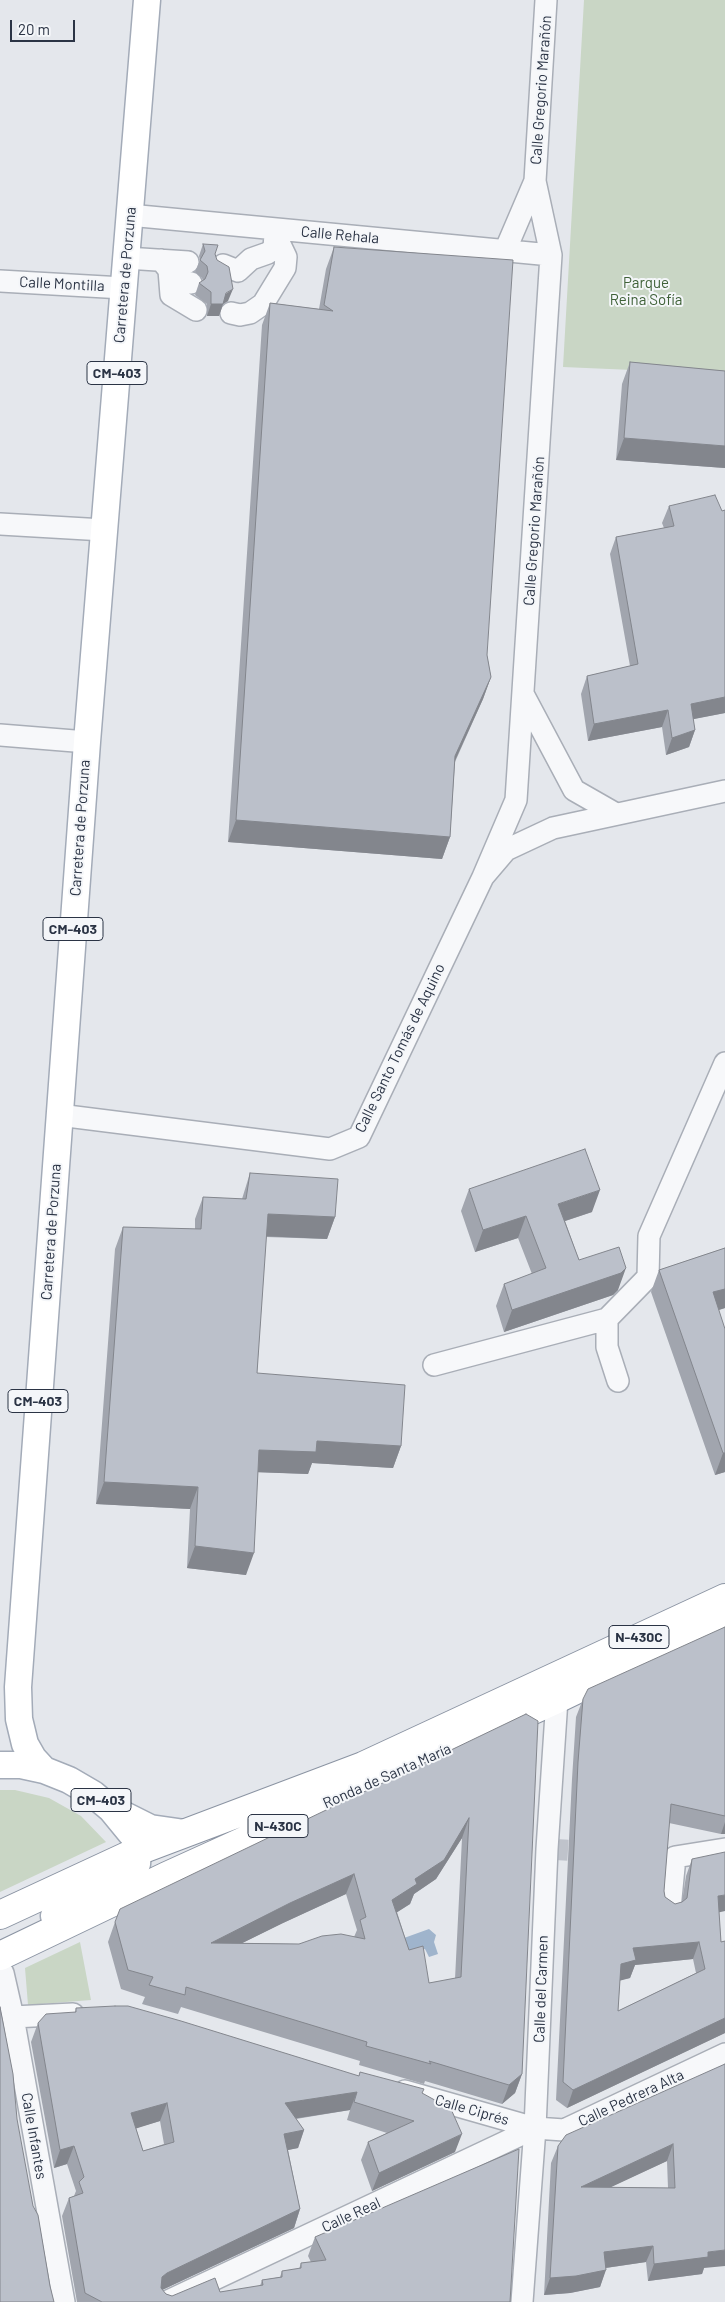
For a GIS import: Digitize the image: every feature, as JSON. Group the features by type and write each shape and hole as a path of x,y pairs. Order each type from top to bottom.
{"highway":[{"name":"N-430C","path":"555,1688 725,1598"},
{"name":"N-430C","path":"555,1688 725,1618"},
{"name":"Ronda de Santa María","path":"138,1851 363,1766 555,1688"},
{"name":"Ronda de Santa María","path":"0,1956 555,1688"},
{"name":"N-430C","path":"0,1915 138,1851"}],"main road":[{"name":"Carretera de Porzuna","path":"18,1687 87,742 147,0"},
{"path":"0,1727 18,1687"},
{"path":"18,1687 19,1719 25,1744 33,1758 44,1770"},
{"path":"0,1764 21,1765 44,1770"},
{"name":"CM-403","path":"44,1770 85,1790 111,1809 134,1837 138,1851"},
{"path":"111,1809 150,1828 185,1833"},
{"path":"0,1946 16,1934 131,1876 137,1864 138,1851"}],"street":[{"name":"Calle Gregorio Marañón","path":"483,877 516,800 551,255 535,181 546,0"},
{"name":"Calle Gregorio Marañón","path":"505,251 535,181"},
{"name":"Calle Rehala","path":"129,215 273,232 551,255"},
{"path":"273,232 286,257 285,268 262,304 250,313 240,315 230,287 251,259 268,253 274,248 273,232"},
{"path":"126,258 183,285"},
{"name":"Calle Montilla","path":"0,281 123,288"},
{"path":"0,524 104,530"},
{"path":"523,694 574,790 616,814"},
{"path":"0,735 87,742"},
{"name":"Calle Santo Tomás de Aquino","path":"59,1116 330,1149 358,1138 483,877 506,850 552,828 725,791"},
{"path":"434,1365 607,1319 648,1277 649,1236 725,1063"},
{"path":"607,1319 607,1347 618,1380"},
{"name":"Calle del Carmen","path":"522,2302 535,2128 555,1688"},
{"path":"670,1909 675,1857 725,1849"},
{"name":"Calle Infantes","path":"0,1971 3,1974 13,2017 64,2302"},
{"path":"13,2017 91,2013"},
{"name":"Calle Pedrera Alta","path":"535,2128 564,2130 725,2054"},
{"name":"Calle Ciprés","path":"384,2086 535,2128"},
{"name":"Calle Real","path":"166,2302 535,2128"}],"green space":[{"name":"Parque Reina Sofía","path":"584,0 725,0 725,374 563,367"},
{"path":"0,1790 15,1790 49,1798 81,1816 106,1842 0,1892"},
{"path":"80,1942 91,2000 28,2005 25,1968"}],"water":[{"path":"429,1929 436,1935 434,1942 438,1954 429,1957 425,1949 409,1953 404,1938"}],"building":[{"path":"203,244 218,245 215,254 217,260 229,267 233,289 226,293 223,304 211,304 211,292 199,283 205,279 208,272 207,266 200,260 205,251"},
{"path":"334,247 513,260 487,655 491,677 455,756 450,837 236,820 270,303 333,311 324,305"},
{"path":"630,362 725,371 725,446 624,438"},
{"path":"715,495 722,511 725,510 725,697 691,704 695,730 672,738 668,710 594,724 587,676 638,664 616,537 674,526 669,506"},
{"path":"585,1149 600,1190 558,1204 579,1260 619,1247 626,1268 621,1273 512,1310 504,1284 546,1268 526,1216 483,1230 469,1189"},
{"path":"250,1173 338,1179 335,1217 268,1214 257,1373 405,1385 401,1446 317,1441 316,1452 259,1450 254,1553 195,1546 198,1487 104,1482 123,1227 201,1229 203,1197 246,1199"},
{"path":"725,1248 725,1289 713,1292 725,1329 725,1453 723,1453 659,1270"},
{"path":"725,1627 725,1816 671,1804 664,1891 665,1897 675,1904 682,1902 687,1898 692,1859 725,1852 725,1895 718,1896 721,1942 725,1941 725,2018 573,2090 563,2082 578,1762 583,1699 588,1689","holes":["699,1942 705,1969 618,2011 621,1964 636,1960 633,1948"]},
{"path":"526,1714 538,1721 522,2074 509,2085 429,2061 431,2064 366,2046 367,2042 186,1987 185,1995 149,1985 153,1977 128,1970 115,1922 120,1909","holes":["469,1818 461,1977 429,1983 423,1946 409,1950 392,1900 417,1884 415,1879 444,1860","354,1874 366,1917 360,1920 365,1939 341,1934 322,1936 299,1944 211,1943 290,1903"]},
{"path":"128,2006 359,2076 360,2072 424,2089 422,2093 451,2109 462,2134 379,2173 368,2142 414,2121 354,2102 357,2092 285,2103 304,2130 284,2134 300,2209 167,2273 162,2277 161,2288 166,2294 172,2296 215,2278 220,2292 263,2285 262,2280 282,2277 282,2271 301,2268 301,2263 326,2260 315,2237 519,2149 510,2302 102,2302 85,2293 69,2198 83,2193 79,2182 84,2177 74,2146 60,2150 38,2023 46,2014 76,2012 76,2008","holes":["167,2103 174,2142 143,2151 131,2113"]},
{"path":"0,2007 13,2074 17,2119 33,2206 38,2215 54,2302 0,2302"},
{"path":"725,2064 725,2250 708,2252 708,2257 654,2264 653,2246 604,2252 606,2270 576,2276 550,2278 558,2146 566,2135","holes":["673,2144 675,2188 581,2187"]}],"tunnel":[{"path":"547,1849 598,1852"}]}
